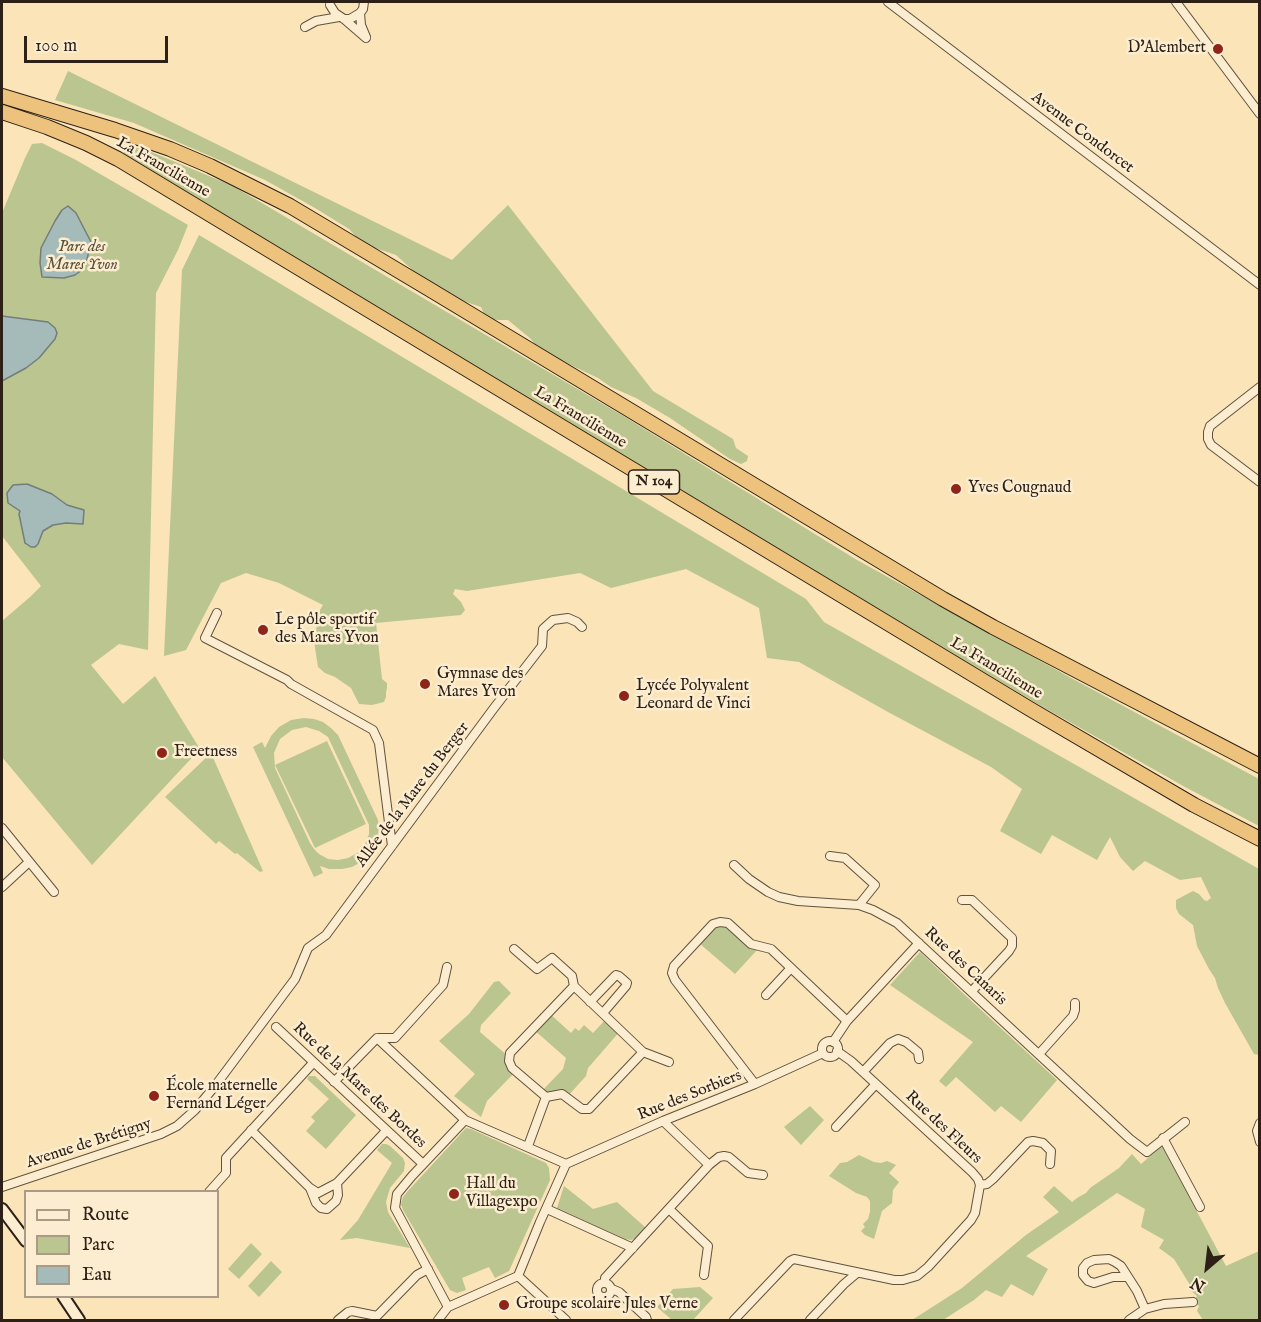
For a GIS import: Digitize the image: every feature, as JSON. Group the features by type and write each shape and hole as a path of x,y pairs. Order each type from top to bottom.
{"highway":[{"name":"La Francilienne","path":"2,96 170,149 210,166 290,206 943,599 1260,766"},
{"name":"La Francilienne","path":"2,112 86,143 118,159 1059,726 1194,805 1260,839"}],"street":[{"path":"316,21 350,19 360,13 364,2"},
{"name":"Avenue Condorcet","path":"888,2 1260,285"},
{"path":"1176,2 1260,114"},
{"path":"331,3 334,13 366,38 360,13"},
{"path":"305,27 316,21 331,3"},
{"path":"1260,387 1210,426 1208,432 1211,445 1260,482"},
{"path":"217,613 205,638 287,680 373,730 379,743 392,846"},
{"name":"Allée de la Mare du Berger","path":"308,948 326,935 542,646 543,629 553,620 568,618 582,627"},
{"path":"2,828 54,892"},
{"path":"830,856 845,858 875,885 859,905"},
{"path":"2,887 29,862"},
{"name":"Rue des Canaris","path":"734,865 748,879 779,897 798,902 859,905 897,923 1130,1139 1147,1152 1163,1138"},
{"path":"962,900 972,900 1012,938 1009,951 972,991"},
{"path":"755,1084 672,973 674,966 712,924 728,923 751,944 771,949 847,1021"},
{"name":"Rue des Sorbiers","path":"823,1053 824,1044 828,1041 833,1042 847,1021 919,943"},
{"name":"Avenue de Brétigny","path":"2,1187 150,1138 177,1126 201,1105 267,1019 295,979 308,948"},
{"path":"514,949 537,969 552,958 572,976 574,986 643,1052 669,1062"},
{"path":"334,1082 377,1038 395,1038 443,985 447,968"},
{"path":"766,995 791,968"},
{"path":"590,1002 614,977 619,976 627,983 626,986 603,1013"},
{"path":"574,986 510,1053 508,1061 512,1068 546,1096 562,1094 582,1109 589,1109 643,1052"},
{"path":"1039,1054 1073,1016 1075,1003"},
{"name":"Rue de la Mare des Bordes","path":"276,1028 423,1164"},
{"path":"377,1038 465,1120 566,1164 518,1276 448,1307 438,1320"},
{"path":"863,1072 890,1043 898,1039 903,1040 918,1052 919,1059"},
{"path":"833,1042 837,1051"},
{"name":"Rue des Sorbiers","path":"823,1053 830,1057 837,1051"},
{"name":"Rue des Fleurs","path":"734,1320 792,1260 799,1259 894,1280 917,1276 975,1213 980,1185 978,1179 851,1061 837,1051"},
{"name":"Rue des Sorbiers","path":"566,1164 823,1053"},
{"path":"210,1190 226,1173 226,1158 313,1062"},
{"path":"836,1127 876,1084"},
{"path":"528,1146 546,1096"},
{"path":"448,1307 395,1208 397,1194 434,1151 465,1120"},
{"path":"663,1121 709,1165"},
{"path":"1185,1122 1163,1138 1200,1207"},
{"path":"1260,1123 1257,1131 1260,1142"},
{"path":"251,1130 310,1188 318,1193 337,1183 386,1131"},
{"path":"980,1185 987,1184 993,1179 1028,1142 1043,1143 1051,1151 1050,1164"},
{"path":"605,1283 605,1278 718,1157 729,1157 748,1173 763,1175"},
{"path":"310,1188 316,1203 321,1208 327,1209 336,1201 337,1183"},
{"path":"2,1209 24,1238"},
{"path":"547,1209 633,1248"},
{"path":"669,1209 708,1246 704,1275"},
{"path":"1127,1278 1113,1277 1094,1283 1088,1281 1083,1275 1083,1268 1094,1260 1109,1259 1121,1266 1145,1309"},
{"path":"338,1320 352,1311 377,1316 417,1275 428,1269"},
{"path":"810,1320 856,1273"},
{"path":"518,1276 566,1320"},
{"path":"605,1283 600,1284 598,1288 600,1294 606,1296 612,1289"},
{"path":"605,1283 620,1293 647,1320"},
{"path":"64,1298 79,1320"},
{"path":"1129,1320 1145,1309 1164,1304 1193,1302"}],"green space":[{"path":"68,71 452,260 508,205 653,391 733,439 736,448 748,456 747,461 741,464 730,459 636,398 537,347 508,320 486,318 481,307 460,300 419,276 396,255 363,244 349,229 265,180 134,123 55,100"},
{"name":"Parc des Mares Yvon","path":"42,143 76,160 188,225 156,293 148,650 119,644 91,665 123,704 155,676 200,749 92,865 2,757 2,621 41,586 2,536 2,213 32,144"},
{"path":"128,148 142,148 233,186 625,417 857,560 1259,779 1259,826 1036,703 710,508 598,444 277,247 121,155"},
{"path":"199,235 806,599 824,622 1259,869 1259,1055 1254,1054 1225,1003 1215,978 1197,946 1193,925 1179,914 1176,908 1176,900 1193,891 1204,900 1211,898 1201,877 1180,880 1145,861 1133,871 1120,857 1110,837 1097,860 1052,835 1041,854 1000,831 1022,789 991,767 799,662 767,658 759,608 686,569 611,588 580,573 467,591 455,589 453,594 465,610 461,615 376,623 382,679 387,683 387,688 384,702 372,705 359,704 351,688 318,667 314,641 323,605 279,583 246,573 221,583 186,650 164,656 182,270"},
{"path":"314,719 323,722 338,735 378,820 378,836 375,845 363,861 352,867 329,869 320,866 323,873 314,877 253,747 262,742 265,748 279,727 291,720","holes":["306,727 328,737 369,825 369,834 359,852 338,860 328,859 314,849 275,768 274,753 280,739 292,730"]},
{"path":"327,741 366,824 315,848 275,765"},
{"path":"211,753 263,871 260,872 219,841 216,844 165,797"},
{"path":"720,925 726,927 749,947 757,950 735,974 699,943 714,927"},
{"path":"920,952 1057,1080 1021,1122 1001,1106 995,1112 956,1077 946,1087 939,1081 973,1042 890,985"},
{"path":"499,981 511,993 481,1025 480,1032 509,1057 516,1071 487,1101 481,1117 454,1096 475,1074 439,1041 469,1014 494,982"},
{"path":"548,1012 571,1033 575,1028 579,1031 584,1025 593,1033 607,1018 621,1030 588,1068 586,1076 567,1097 546,1097 541,1092 563,1069 566,1058 533,1029"},
{"path":"309,1076 315,1076 356,1115 326,1149 306,1131 315,1121 311,1117 329,1099 307,1079"},
{"path":"810,1106 824,1120 801,1145 784,1127"},
{"path":"466,1128 546,1163 550,1180 509,1271 495,1278 489,1267 462,1278 466,1290 457,1293 450,1290 401,1204 407,1192"},
{"path":"382,1144 390,1146 403,1158 405,1163 404,1171 390,1188 386,1202 388,1212 410,1248 357,1238 340,1240 358,1220 392,1163 377,1150"},
{"path":"1162,1146 1226,1266 1259,1251 1259,1320 1203,1320 1197,1311 1199,1306 1193,1302 1197,1296 1189,1289 1190,1285 1174,1259 1159,1248 1164,1240 1141,1227 1145,1209 1117,1193 1026,1256 1048,1269 1033,1296 1011,1284 1002,1297 986,1290 943,1320 912,1320 962,1288 1026,1235 1059,1212 1043,1197 1054,1186 1072,1202 1119,1168 1132,1154 1141,1164"},
{"path":"859,1155 874,1162 887,1161 896,1165 889,1173 899,1182 893,1190 892,1203 882,1211 874,1239 861,1231 868,1219 870,1201 867,1197 856,1193 829,1176 840,1163"},
{"path":"564,1186 593,1209 617,1202 646,1228 637,1238 625,1239 557,1208"},
{"path":"251,1243 262,1254 239,1279 228,1269"},
{"path":"271,1261 282,1272 259,1297 248,1286"},
{"path":"700,1287 713,1298 693,1320 672,1320 657,1307 673,1289"}],"water":[{"path":"68,206 76,213 91,242 85,268 75,275 64,278 42,277 41,248 62,210"},
{"path":"2,316 48,322 57,333 55,339 39,358 2,381"},
{"path":"27,484 52,494 67,505 84,510 83,524 53,525 43,531 35,547 25,543 20,511 8,503 7,493 13,485"}],"place":[{"name":"D'Alembert","path":"1218,49"},
{"name":"Yves Cougnaud","path":"956,489"},
{"name":"Le pôle sportif des Mares Yvon","path":"263,630"},
{"name":"Gymnase des Mares Yvon","path":"425,684"},
{"name":"Lycée Polyvalent Leonard de Vinci","path":"624,696"},
{"name":"Freetness","path":"162,753"},
{"name":"École maternelle Fernand Léger","path":"154,1096"},
{"name":"Hall du Villagexpo","path":"454,1194"},
{"name":"Groupe scolaire Jules Verne","path":"504,1305"}]}
